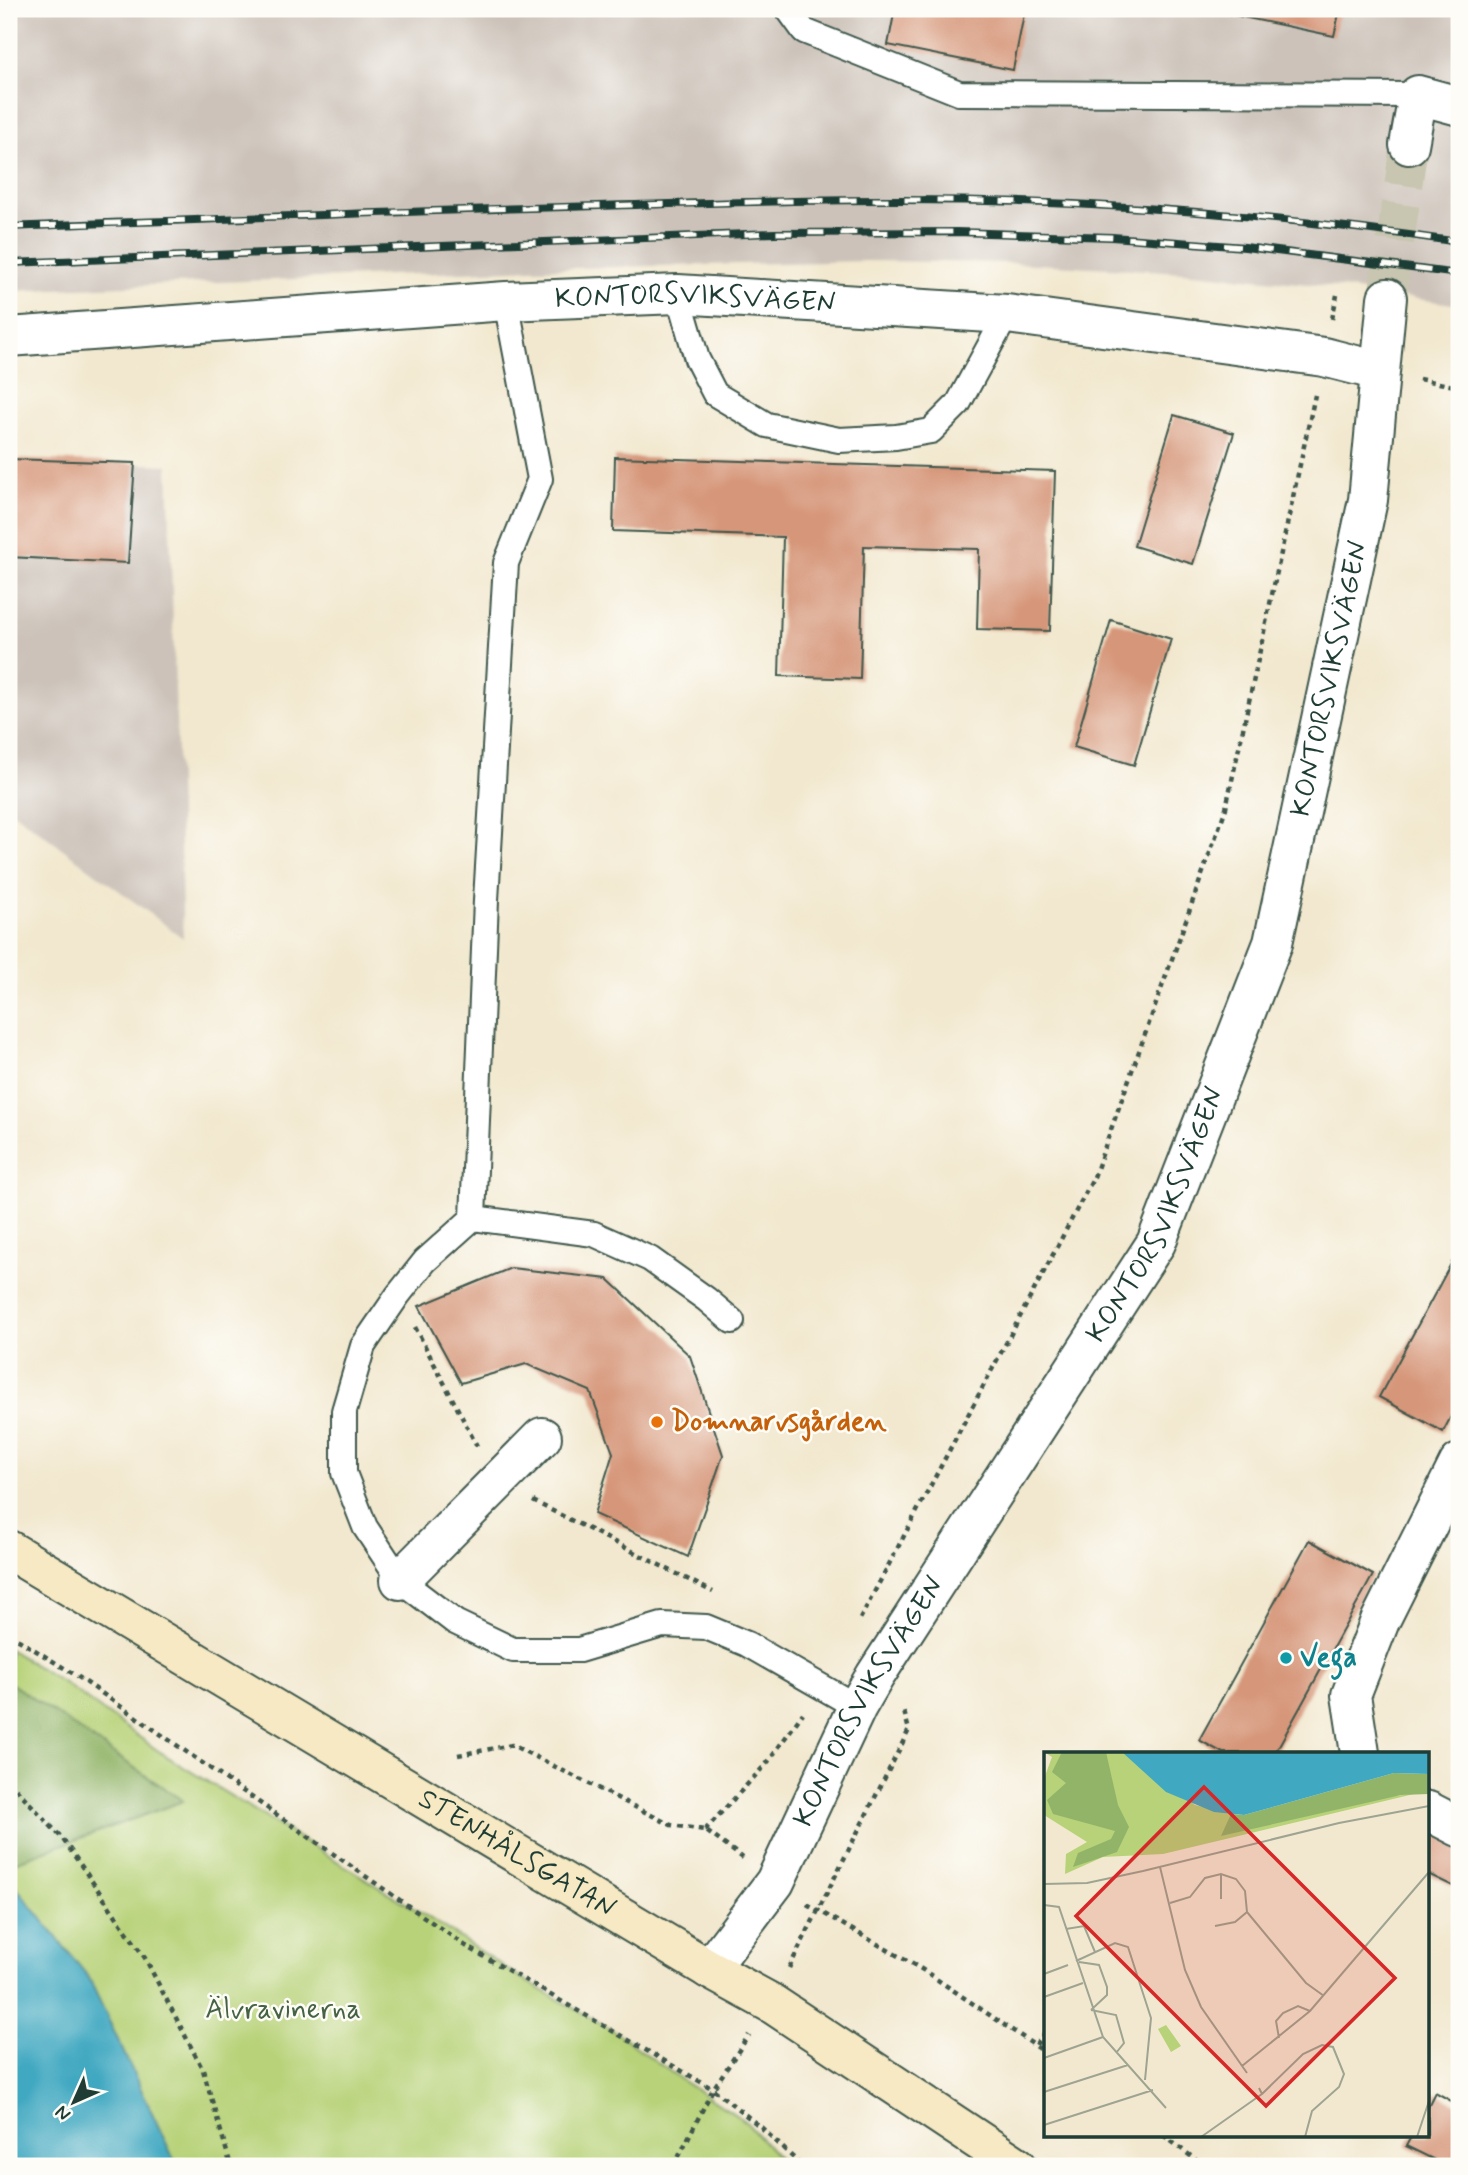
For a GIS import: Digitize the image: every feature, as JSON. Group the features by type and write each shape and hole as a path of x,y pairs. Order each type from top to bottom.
{"street":[{"path":"1409,145 1418,95 1459,106"},
{"name":"KONTORSVIKSVÄGEN","path":"9,337 506,301 678,294 1007,314 1324,357 1379,371"},
{"name":"KONTORSVIKSVÄGEN","path":"709,1969 775,1882 857,1707 1156,1244 1276,930 1368,500 1387,298"},
{"path":"400,1580 542,1437"},
{"path":"1360,1752 1351,1695 1380,1621 1459,1463"},
{"name":"STENHÅLSGATAN","path":"9,1550 709,1969 771,2003 1017,2166"},
{"path":"1430,1812 1459,1827"}],"lane":[{"path":"788,9 804,31 959,93 1418,95"},
{"path":"678,294 697,359 715,394 767,425 839,440 896,438 931,431 958,404 1007,314"},
{"path":"506,301 540,479 506,563 486,901 473,1218 425,1261 363,1346 344,1411 345,1473 365,1527 400,1580 455,1622 513,1650 579,1650 662,1625 706,1627 747,1644 857,1707"},
{"path":"473,1218 594,1234 650,1259 706,1298 732,1321"}],"path":[{"path":"858,1623 1094,1177 1226,808 1337,295"},
{"path":"398,1295 496,1483 717,1594"},
{"path":"9,1634 77,1676 472,1949 713,2090 762,2129 802,2166"},
{"path":"705,1830 768,1762 822,1686"},
{"path":"458,1755 512,1745 671,1825 705,1830 818,1912 923,1970 1044,2052"},
{"path":"9,1782 62,1838 145,1958 203,2070 231,2166"},
{"path":"1036,2046 1044,2034"},
{"path":"674,2166 713,2090"},
{"path":"1164,2136 1204,2166"}],"shaded area":[{"path":"9,9 1459,9 1459,305 1328,286 1182,272 1016,263 867,261 532,269 9,291"},
{"path":"9,459 168,465 183,938 9,809"}],"green space":[{"name":"Älvravinerna","path":"9,1649 67,1685 164,1755 420,1912 524,1980 616,2032 683,2081 745,2121 786,2166 171,2166 89,1978 9,1878"},
{"path":"9,1682 183,1801 9,1864"}],"water":[{"path":"9,1878 89,1978 177,2166 9,2166"}],"building":[{"path":"895,9 1025,9 1013,70 888,45"},
{"path":"1204,9 1340,9 1334,36"},
{"path":"1174,415 1234,433 1193,564 1134,546"},
{"path":"615,457 1055,471 1050,631 977,629 979,549 864,546 860,679 779,676 783,537 613,531"},
{"path":"9,459 135,463 128,563 9,557"},
{"path":"1111,620 1171,639 1134,765 1074,747"},
{"path":"1459,1249 1459,1401 1443,1432 1379,1397"},
{"name":"Domnarvsgården","path":"511,1268 608,1279 690,1356 723,1455 688,1557 594,1514 613,1453 590,1391 526,1364 461,1383 419,1306"},
{"name":"Vega","path":"1309,1540 1373,1575 1276,1752 1221,1752 1199,1740"},
{"path":"1430,1825 1459,1840 1459,1889 1430,1875"},
{"path":"1435,2092 1459,2105 1459,2166 1447,2166 1406,2146 1411,2136 1430,2136 1430,2102"}],"tunnel":[{"path":"1387,298 1409,145"}],"railway":[{"path":"9,227 558,207 956,200 1100,205 1245,216 1459,242"},
{"path":"9,263 775,233 957,232 1112,237 1245,247 1459,274"}],"place":[{"name":"Domnarvsgården","path":"657,1422"},
{"name":"Vega","path":"1286,1658"}]}
